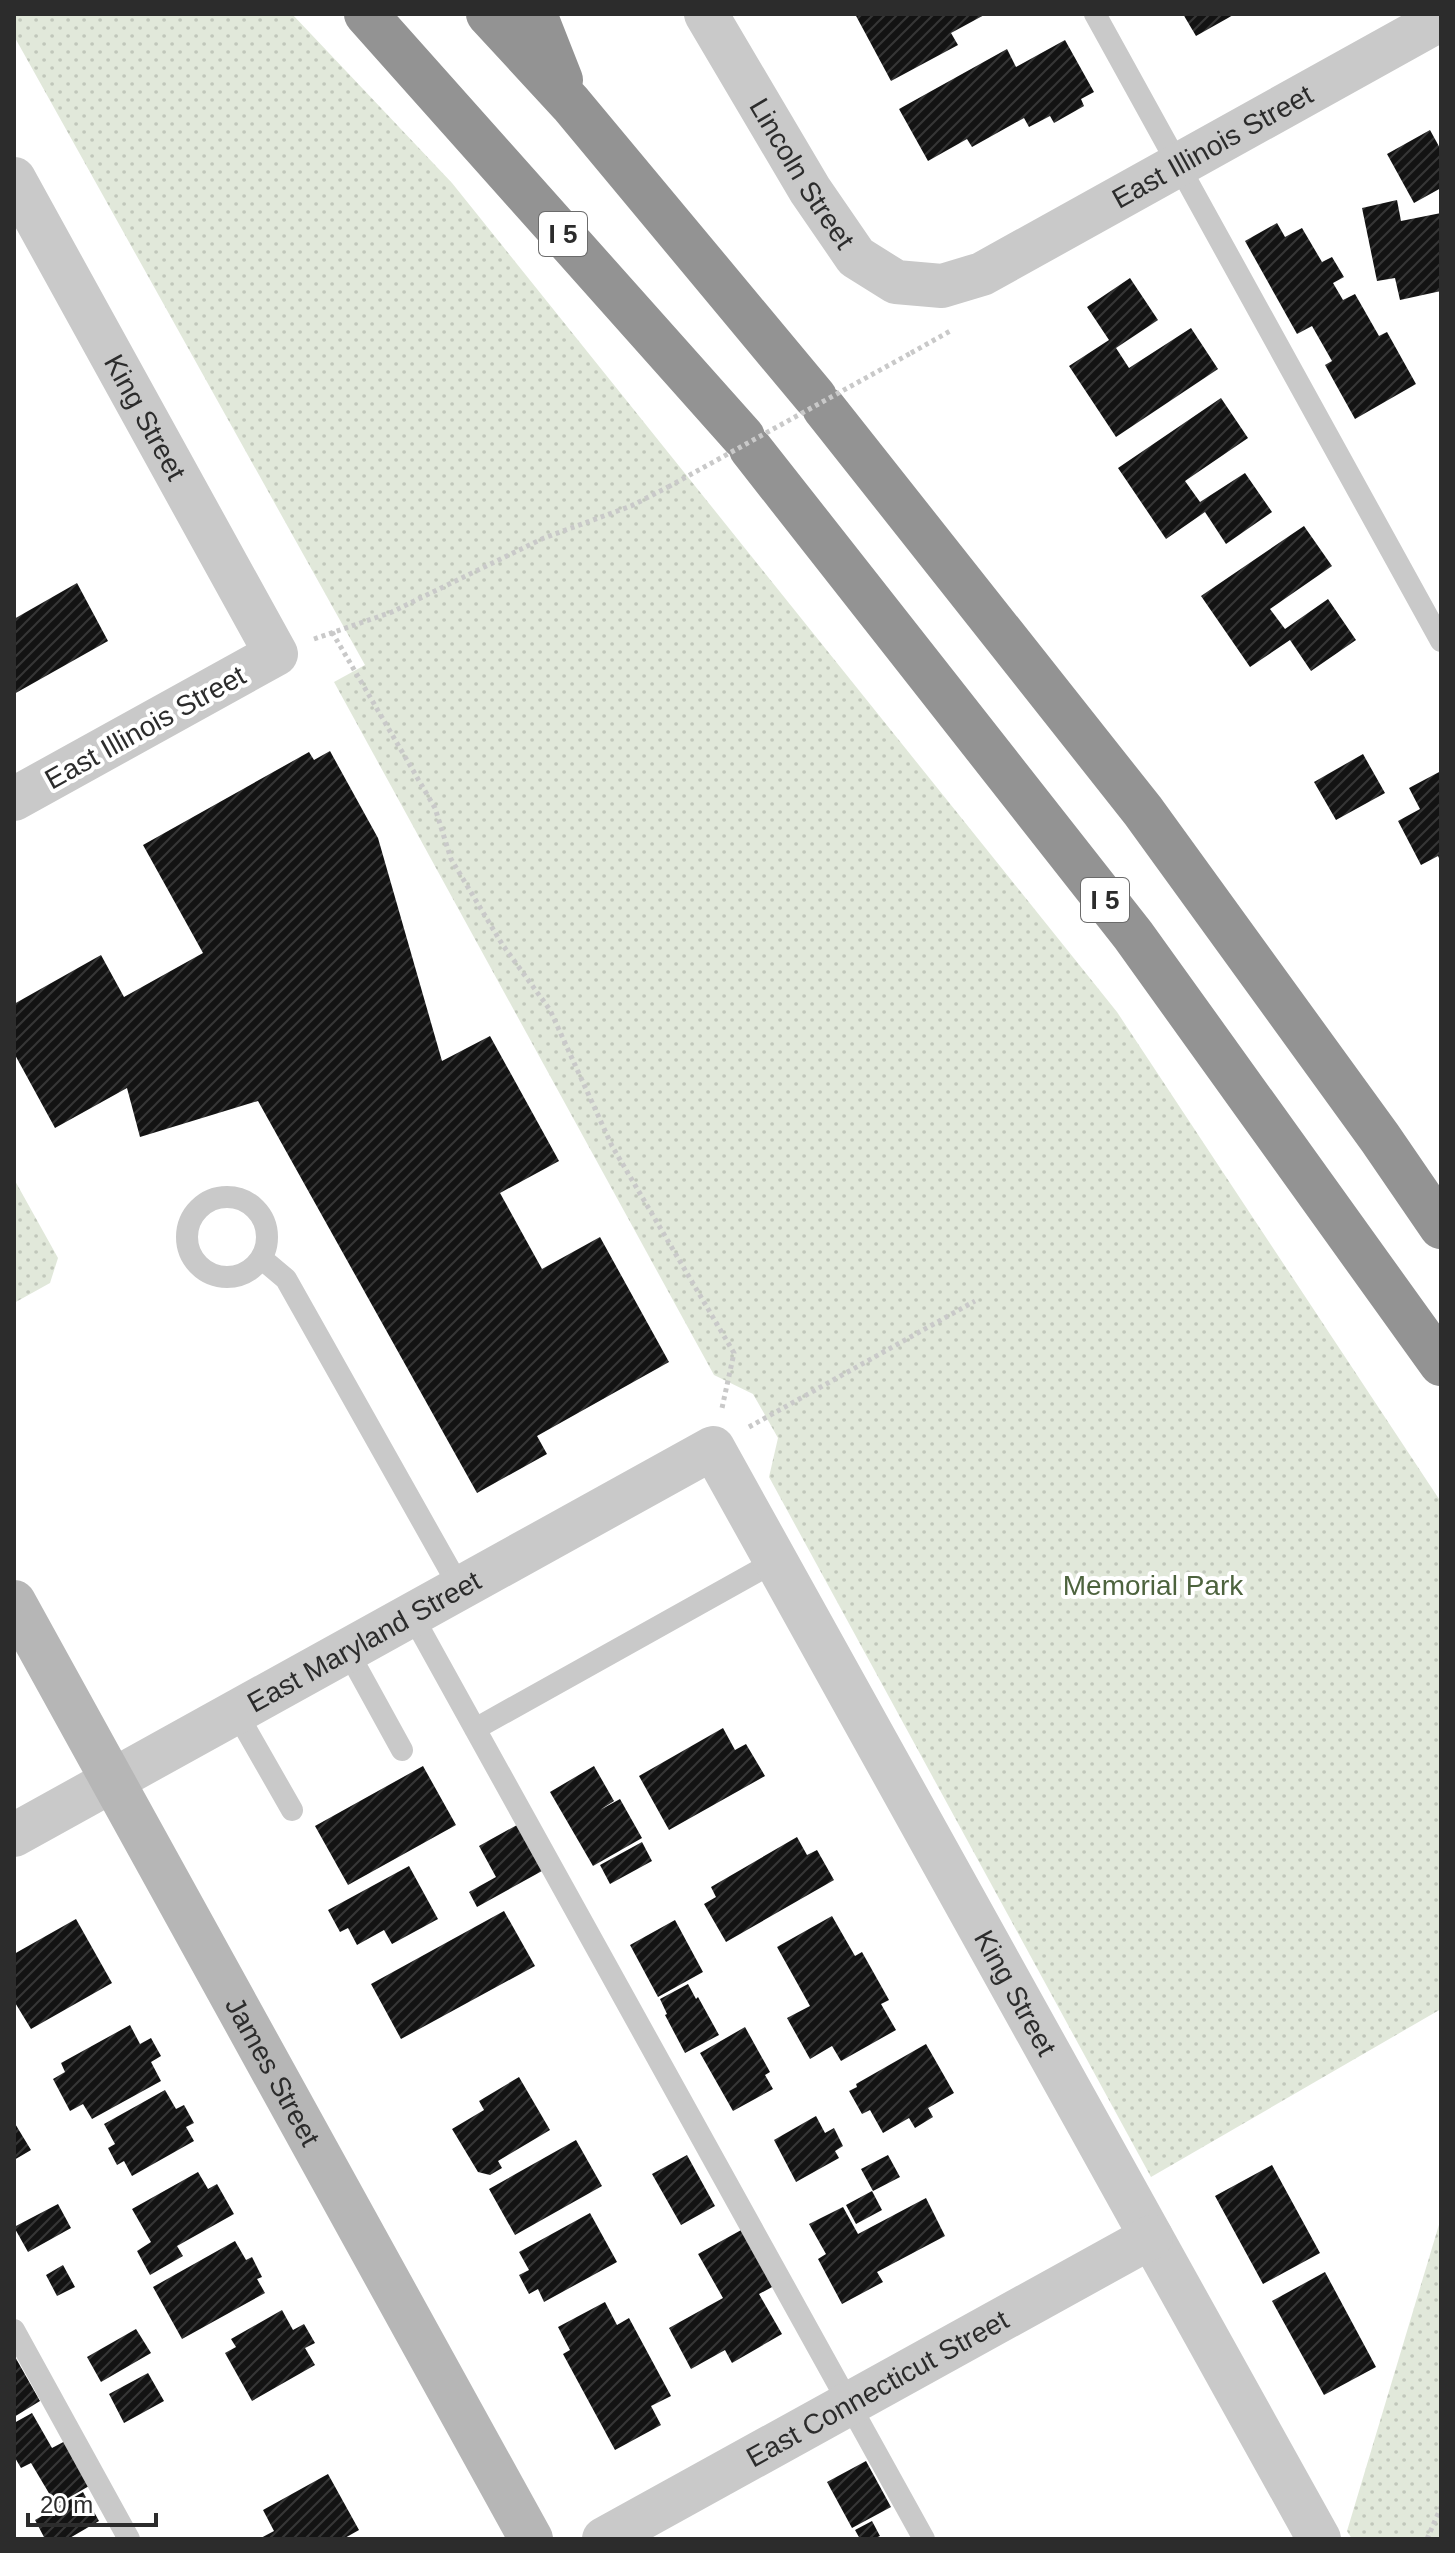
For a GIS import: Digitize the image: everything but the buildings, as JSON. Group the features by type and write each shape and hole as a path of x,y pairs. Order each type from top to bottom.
{"highway":[{"name":"I 5","path":"366,14 747,443 1133,935 1441,1364"},
{"path":"488,14 571,104 820,403 1143,811 1441,1227"},
{"path":"535,14 571,104"}],"main road":[{"name":"James Street","path":"14,1602 531,2539"}],"street":[{"name":"Lincoln Street","path":"706,14 810,190 856,257 896,282 942,286 982,274"},
{"name":"East Illinois Street","path":"982,274 1441,19"},
{"name":"King Street","path":"14,179 276,654"},
{"name":"East Illinois Street","path":"14,799 276,654"},
{"name":"King Street","path":"713,1448 1319,2539"},
{"name":"East Maryland Street","path":"14,1835 713,1448"},
{"name":"East Connecticut Street","path":"604,2539 1151,2237"}],"lane":[{"path":"1095,14 1441,641"},
{"path":"261,1258 286,1279 460,1588"},
{"path":"475,1729 776,1561"},
{"path":"412,1615 924,2539"},
{"path":"347,1650 402,1750"},
{"path":"236,1712 292,1810"},
{"path":"14,2330 129,2539"}],"path":[{"path":"276,654 392,612 544,538 631,506 911,353"},
{"path":"332,632 435,808 451,859 502,944 550,1010 612,1146 734,1353 713,1448"},
{"path":"713,1448 975,1301"},
{"path":"1427,2539 1441,2507"}],"green space":[{"name":"Memorial Park","path":"14,14 292,14 452,183 1117,1012 1441,1502 1441,2009 1151,2177 769,1477 778,1438 753,1394 714,1375 334,682 365,665 14,36"},
{"path":"14,1179 58,1258 50,1283 14,1303"},
{"path":"1441,2218 1441,2539 1352,2539 1347,2531"}]}
